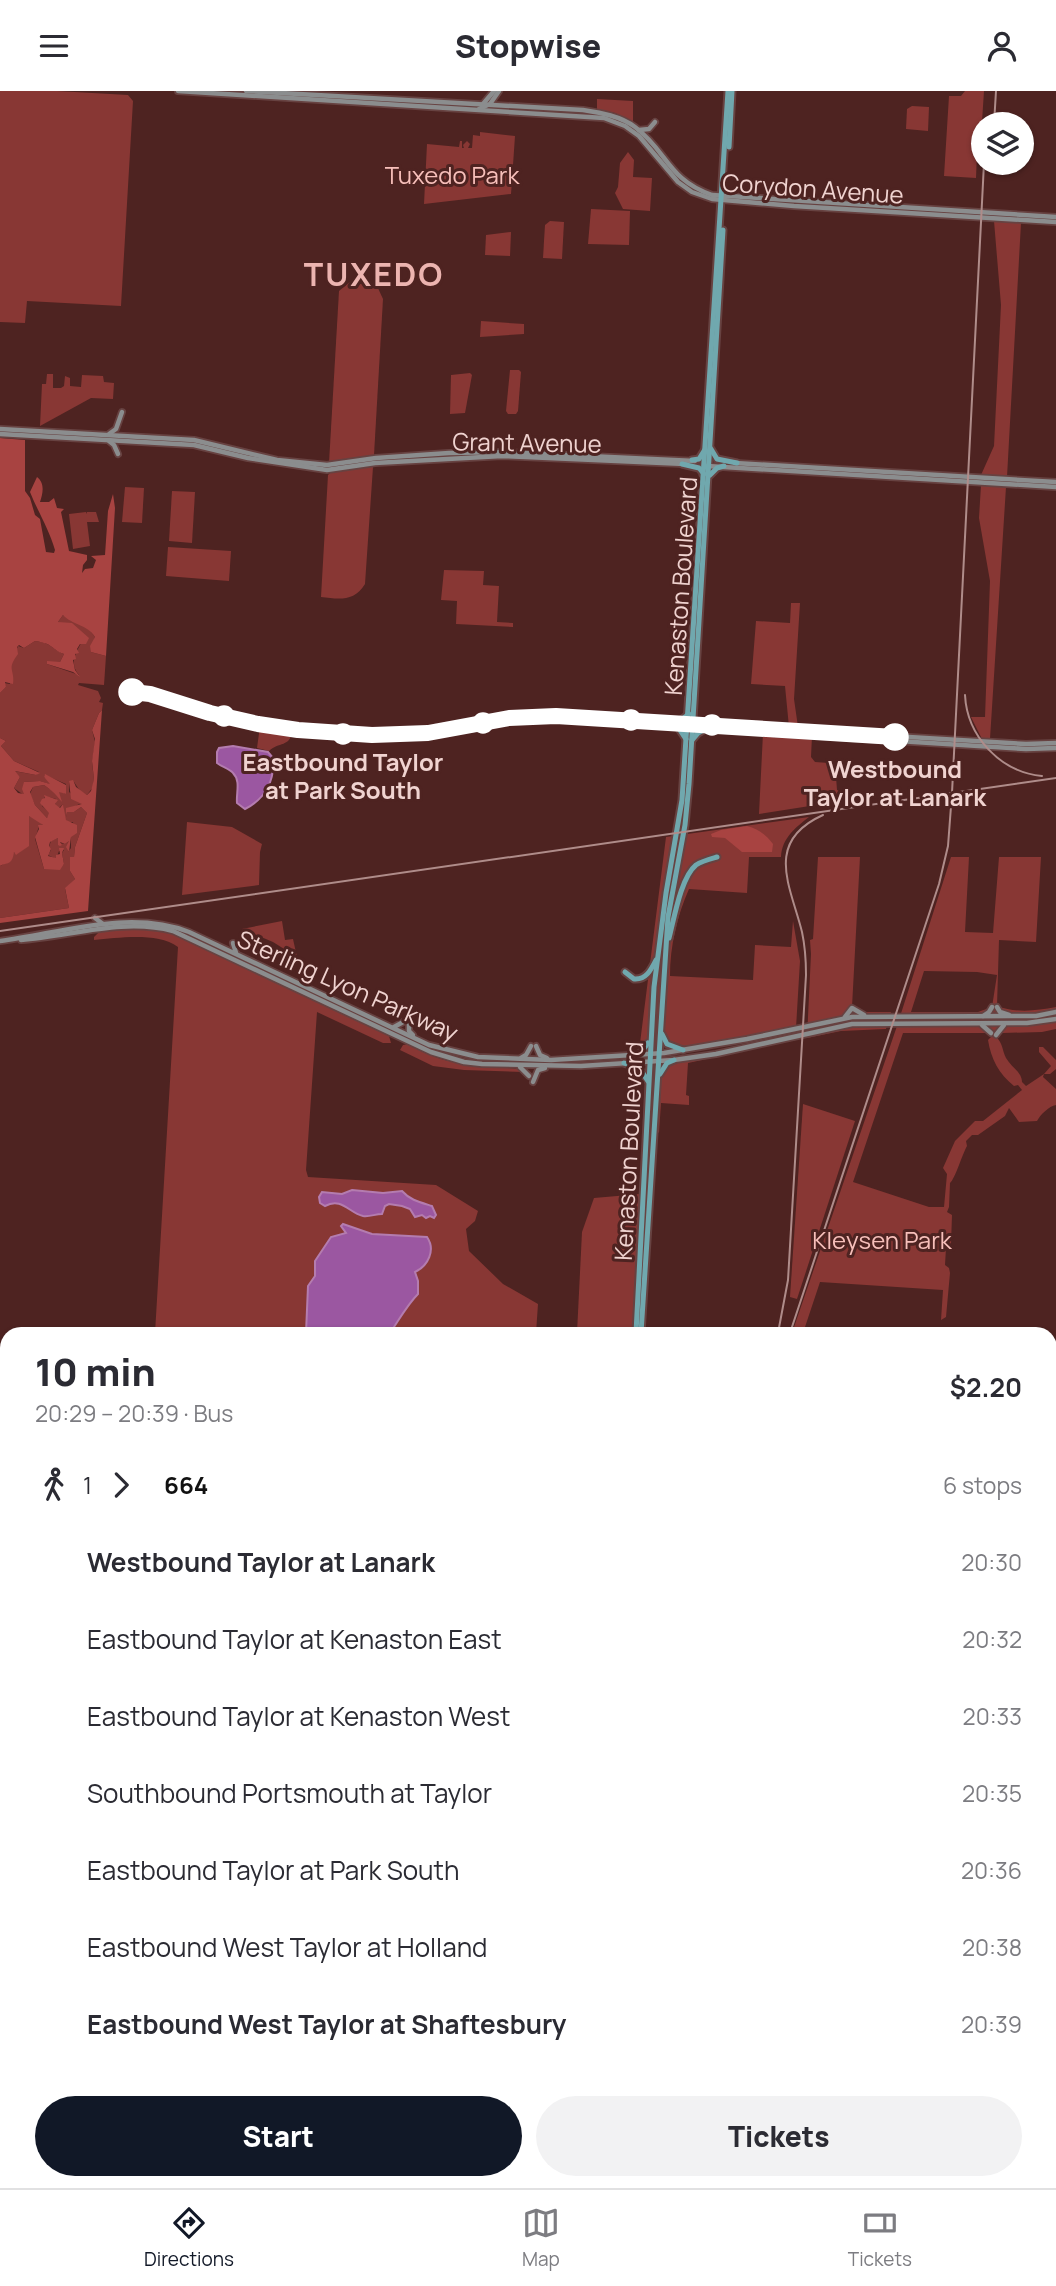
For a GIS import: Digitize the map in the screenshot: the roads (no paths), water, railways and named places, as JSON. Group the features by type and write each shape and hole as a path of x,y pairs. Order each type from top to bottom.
{"main road":[{"name":"Corydon Avenue","path":"178,91 604,118 625,126 647,140"},
{"name":"Corydon Avenue","path":"246,91 593,111 617,117 639,130 659,161 692,187 723,199 1056,219"},
{"name":"Kenaston Boulevard","path":"638,1327 659,1077 665,958 671,896 686,813 730,91"},
{"path":"483,92 495,93"},
{"path":"468,110 485,108 495,93"},
{"path":"482,104 495,93"},
{"path":"495,93 500,105"},
{"path":"639,130 649,129 655,122"},
{"name":"Kenaston Boulevard","path":"707,464 723,199"},
{"path":"118,454 107,437 116,430 122,412"},
{"name":"Grant Avenue","path":"0,431 194,440 277,460 327,465 376,458 502,452 692,460 724,466 1056,485"},
{"name":"Grant Avenue","path":"107,437 194,445 248,459 327,470 375,463 502,456 682,464 737,463 1056,485"},
{"path":"692,460 703,455 707,438"},
{"path":"710,447 717,459 737,463"},
{"path":"682,464 699,468 707,477 716,468 724,466"},
{"path":"692,714 704,727 690,740 678,725 692,714"},
{"path":"691,726 1026,749 1056,746"},
{"name":"Kenaston Boulevard","path":"638,1327 648,1082 658,954 690,740"},
{"path":"665,958 682,890 690,873 698,864 717,857"},
{"path":"95,918 100,923 117,923"},
{"name":"Sterling Lyon Parkway","path":"92,929 140,921 167,924 422,1042 453,1053 549,1067 674,1060 716,1054 852,1024 1027,1023 1056,1019"},
{"name":"Sterling Lyon Parkway","path":"92,929 145,925 173,931 431,1052 464,1062 517,1062 660,1053 747,1039 843,1018 1036,1016 1056,1012"},
{"path":"3,941 92,929"},
{"path":"219,946 232,943 239,956"},
{"path":"625,972 634,979 643,978 649,973 658,954"},
{"path":"982,1016 994,1007 1013,1016"},
{"path":"843,1018 852,1008 856,1013 868,1016"},
{"path":"387,1025 395,1027 407,1022 411,1034 422,1042"},
{"path":"978,1023 994,1034 1009,1023"},
{"path":"661,1030 667,1044 683,1050"},
{"path":"390,1033 396,1043 407,1041"},
{"path":"640,1054 647,1047 652,1033"},
{"path":"549,1067 538,1070 531,1079 517,1062 534,1046 540,1055 551,1060"},
{"path":"659,1077 663,1067 674,1060"},
{"path":"624,1063 640,1069 648,1082"}],"railway":[{"path":"995,112 996,91"},
{"path":"792,1327 939,884 948,846 983,175"},
{"path":"965,695 972,724 988,749 1013,767 1042,776"},
{"path":"0,931 1056,778"},
{"path":"779,1327 788,1280 806,975 803,937 788,882 787,852 793,838 804,826 823,815"}],"place":[{"name":"Eastbound Taylor at Park South","path":"343,734"},
{"name":"Westbound Taylor at Lanark","path":"895,737"}],"district":[{"name":"TUXEDO","path":"374,274"}],"park label":[{"name":"Tuxedo Park","path":"452,174"},
{"name":"Kleysen Park","path":"882,1239"}]}
